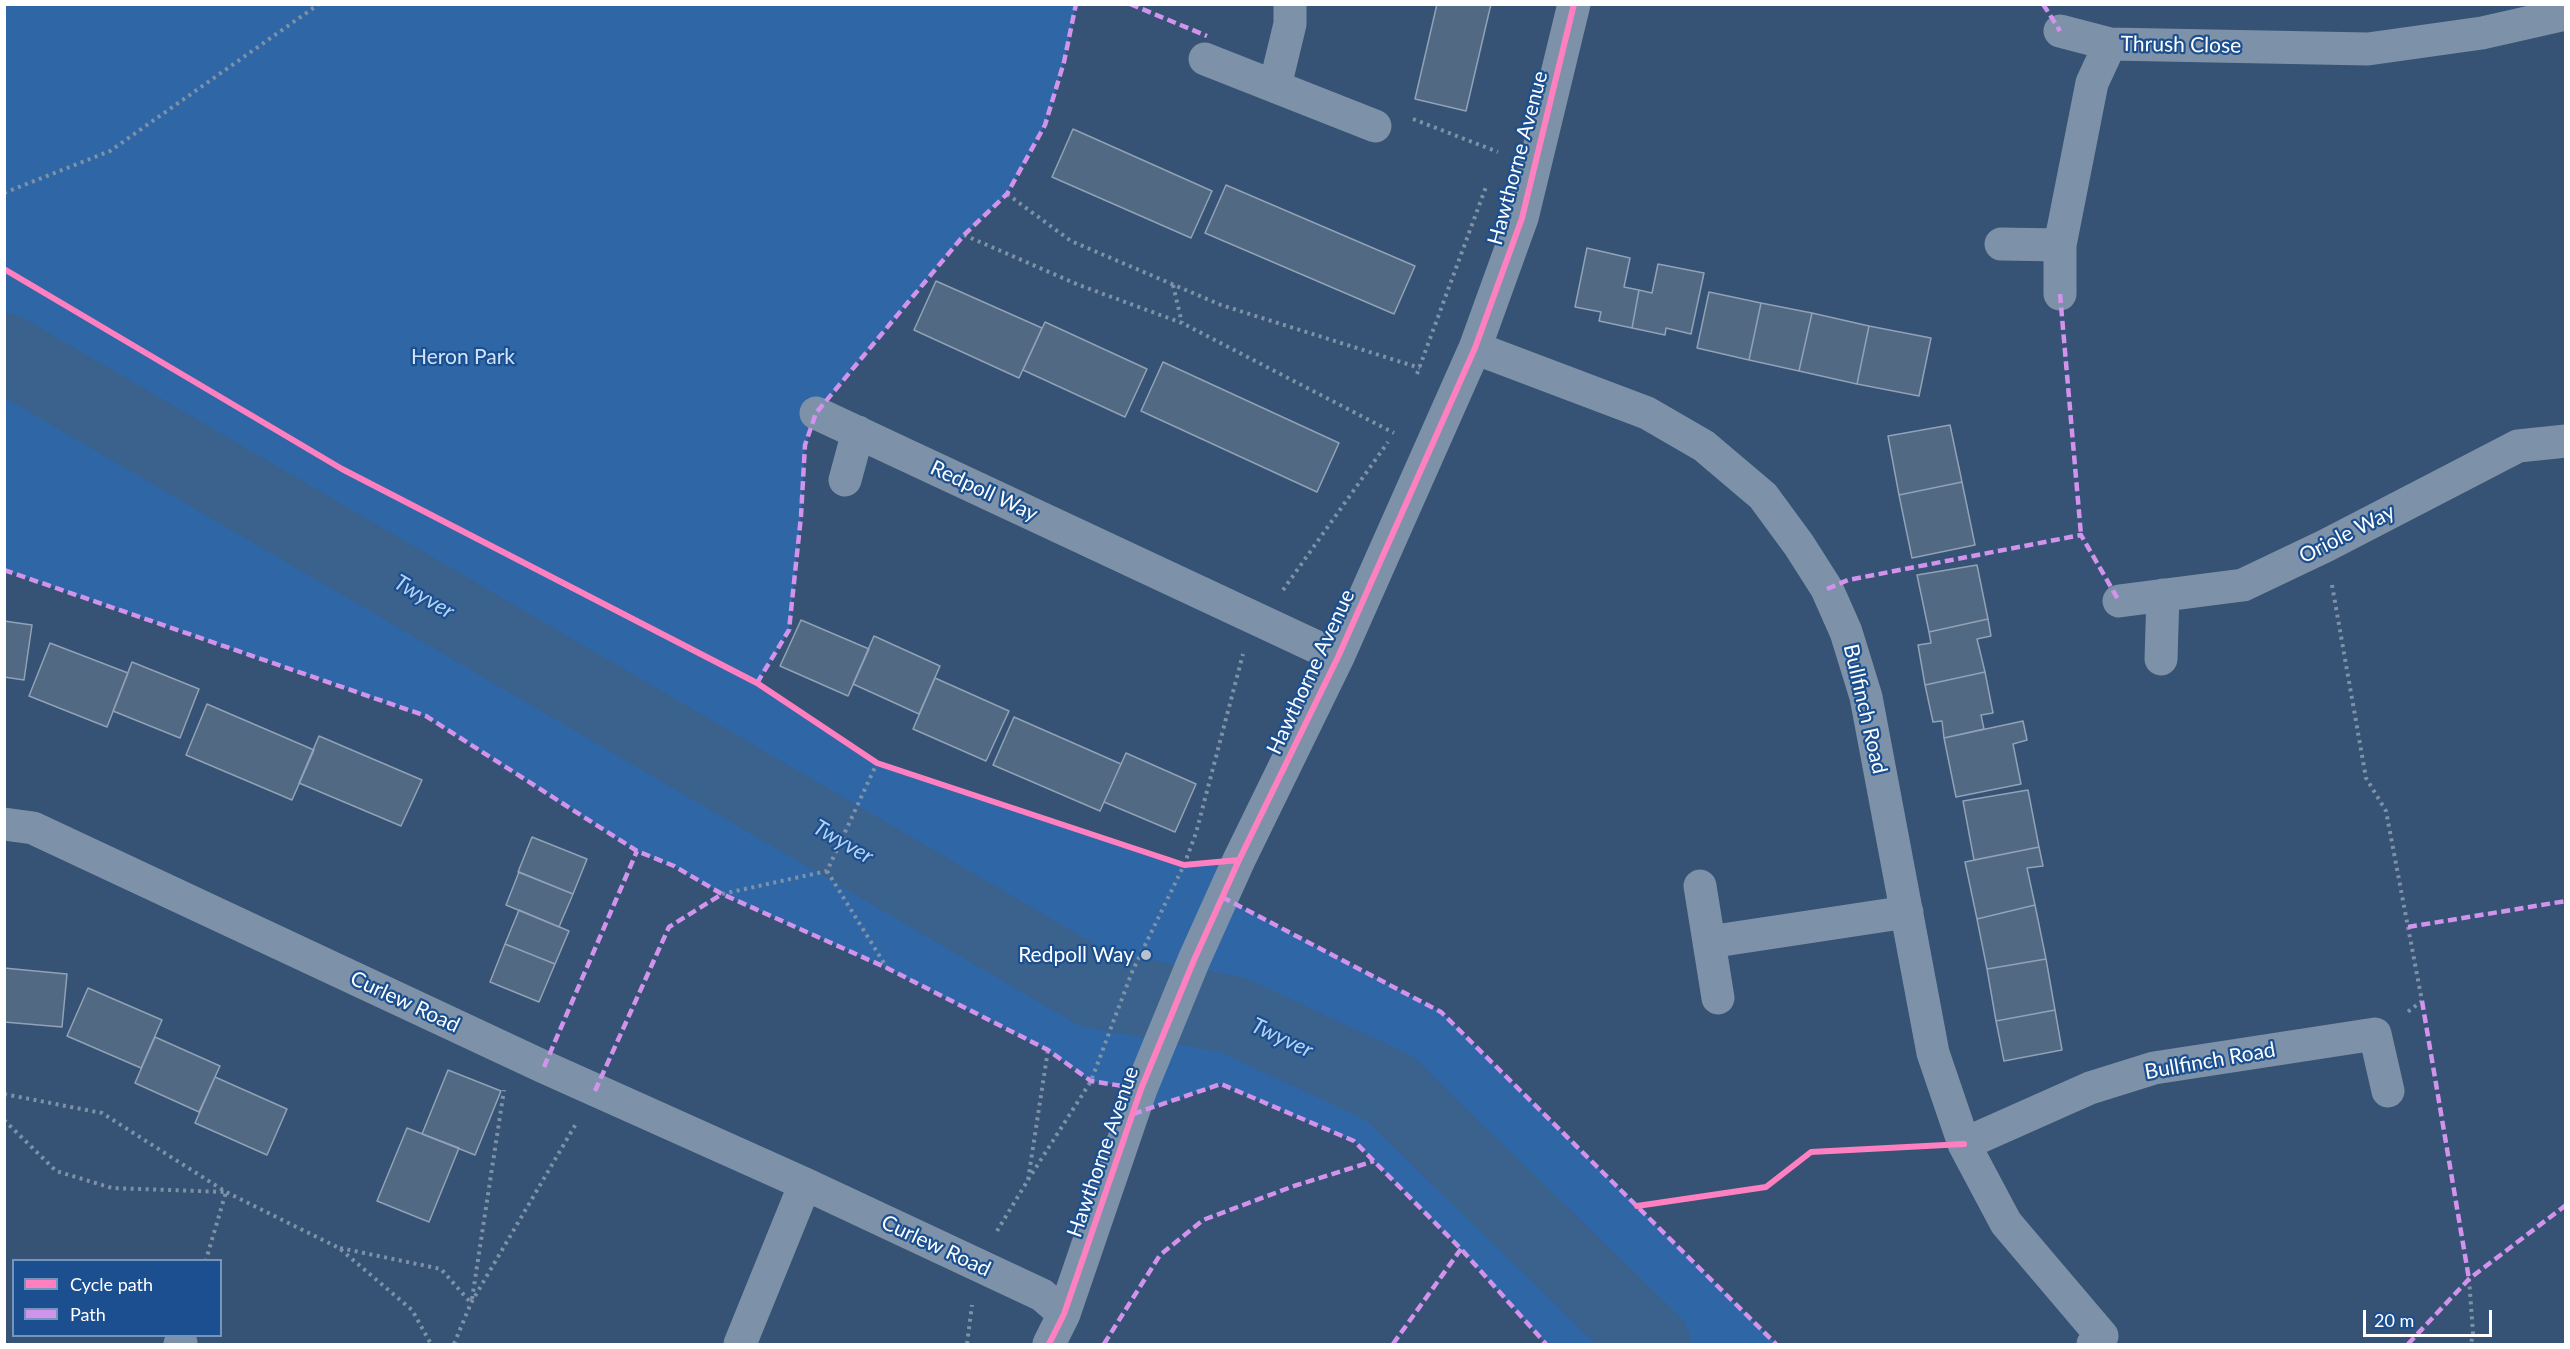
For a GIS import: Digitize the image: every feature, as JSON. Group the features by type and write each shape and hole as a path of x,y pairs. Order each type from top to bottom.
{"street":[{"path":"1275,86 1290,24 1290,4"},
{"name":"Hawthorne Avenue","path":"1048,1344 1064,1314 1153,1061 1194,960 1239,860 1338,657 1475,348 1522,218 1574,4"},
{"name":"Thrush Close","path":"2060,294 2060,244 2092,83 2110,44 2368,49 2480,19 2565,14"},
{"path":"2060,31 2110,44"},
{"path":"1205,59 1375,126"},
{"path":"2001,244 2060,244"},
{"name":"Bullfinch Road","path":"1475,348 1647,413 1704,446 1763,496 1799,545 1827,590 1846,632 1866,697 1933,1053 1964,1144 2006,1223 2102,1336 2093,1344"},
{"name":"Redpoll Way","path":"816,413 1338,657"},
{"path":"845,480 858,432"},
{"name":"Oriole Way","path":"2119,602 2243,585 2325,546 2518,446 2565,441"},
{"path":"2161,659 2163,595"},
{"name":"Curlew Road","path":"4,824 33,828 596,1091 805,1184 1042,1295 1064,1314"},
{"path":"1700,886 1718,998"},
{"path":"1709,942 1907,912"},
{"path":"2375,1034 2388,1091"},
{"name":"Bullfinch Road","path":"1964,1144 2090,1088 2154,1068 2375,1034"},
{"path":"740,1344 805,1184"}],"path":[{"path":"4,193 110,151 320,4"},
{"path":"1412,118 1498,151 1494,162"},
{"path":"1416,378 1487,183"},
{"path":"1007,194 1071,241 1221,305 1420,368"},
{"path":"964,235 1079,285 1182,323 1394,433"},
{"path":"1173,284 1182,323"},
{"path":"977,1265 1091,1082 1132,972 1184,865 1196,833 1248,638 1394,433 1398,422"},
{"path":"2325,546 2366,778 2386,811 2422,1001 2375,1034"},
{"path":"868,756 877,763 888,766"},
{"path":"722,894 827,871 877,763"},
{"path":"1174,862 1184,865 1239,860"},
{"path":"827,871 887,968"},
{"path":"1028,1180 1048,1050"},
{"path":"471,1303 510,1051"},
{"path":"454,1344 471,1303 596,1091"},
{"path":"4,1094 102,1113 226,1192 339,1248 412,1310 431,1344"},
{"path":"4,1120 56,1171 112,1188 226,1192"},
{"path":"206,1259 226,1192"},
{"path":"339,1248 441,1269 471,1303"},
{"path":"2469,1279 2473,1334 2471,1344"}],"green space":[{"name":"Heron Park","path":"4,5 1076,5 1064,62 1045,125 1007,194 964,235 816,413 805,445 801,516 789,630 757,683 877,763 1184,865 1239,860 1222,897 1441,1012 1776,1344 1546,1344 1461,1249 1354,1141 1221,1084 1133,1114 1141,1089 1091,1081 1047,1050 887,968 722,894 674,866 637,851 426,716 5,570"}],"building":[{"path":"1437,4 1491,4 1466,111 1415,99"},
{"path":"1073,129 1212,191 1191,238 1052,177"},
{"path":"1226,185 1415,266 1394,314 1205,233"},
{"path":"1587,248 1630,258 1624,287 1639,290 1632,328 1599,321 1601,312 1575,307"},
{"path":"1658,264 1704,273 1691,334 1666,328 1665,335 1632,328 1639,290 1652,293"},
{"path":"936,281 1042,328 1019,378 914,330"},
{"path":"1709,292 1761,303 1749,360 1697,348"},
{"path":"1761,303 1812,313 1799,371 1749,360"},
{"path":"1812,313 1869,326 1857,384 1799,371"},
{"path":"1045,322 1147,369 1125,417 1023,370"},
{"path":"1869,326 1931,338 1919,396 1857,384"},
{"path":"1163,362 1339,443 1317,492 1141,411"},
{"path":"1950,425 1962,482 1899,495 1888,436"},
{"path":"1962,482 1975,545 1912,558 1899,495"},
{"path":"1977,565 1988,619 1929,632 1917,575"},
{"path":"1988,619 1991,636 1977,639 1985,672 1925,685 1918,645 1931,643 1929,632"},
{"path":"801,620 869,649 848,696 780,666"},
{"path":"4,621 32,625 24,680 4,677"},
{"path":"874,636 940,666 919,714 853,684"},
{"path":"50,643 128,673 107,727 29,696"},
{"path":"132,662 199,689 180,738 113,711"},
{"path":"1985,672 1993,713 1981,715 1984,729 1944,738 1942,721 1933,722 1925,685"},
{"path":"935,678 1009,711 986,761 913,729"},
{"path":"207,704 314,750 292,800 186,755"},
{"path":"1014,717 1121,764 1100,811 993,765"},
{"path":"2023,721 2027,740 2013,744 2021,784 1956,797 1944,738"},
{"path":"319,736 422,780 401,826 299,783"},
{"path":"1126,753 1196,784 1175,832 1104,802"},
{"path":"2028,790 2039,847 1974,860 1963,801"},
{"path":"532,837 587,859 573,894 518,872"},
{"path":"2039,847 2043,866 2027,868 2035,905 1977,919 1965,862"},
{"path":"519,872 573,894 559,927 506,905"},
{"path":"2035,905 2046,959 1987,969 1977,919"},
{"path":"519,910 569,931 555,964 505,944"},
{"path":"505,944 555,964 539,1002 490,982"},
{"path":"2046,959 2055,1010 1996,1021 1987,969"},
{"path":"4,968 67,974 62,1027 4,1022"},
{"path":"88,988 162,1020 141,1068 67,1036"},
{"path":"2055,1010 2062,1050 2004,1061 1996,1021"},
{"path":"155,1037 220,1066 199,1112 135,1083"},
{"path":"448,1070 501,1091 475,1155 422,1134"},
{"path":"215,1077 287,1109 267,1155 195,1123"},
{"path":"407,1128 459,1148 429,1222 377,1201"}],"waterway":[{"name":"Twyver","path":"4,352 1094,989 1233,1015 1389,1088 1652,1344"}],"marked path":[{"path":"757,683 789,630 801,516 805,445 816,413 964,235 1007,194 1045,125 1064,62 1076,4"},
{"path":"1130,4 1207,36"},
{"path":"2043,4 2060,31"},
{"path":"2060,294 2081,535"},
{"path":"1827,589 1848,580 2081,535 2119,601"},
{"path":"4,570 426,716 637,851 674,866 722,894 887,968 1048,1050 1091,1081 1141,1089"},
{"path":"544,1067 637,851"},
{"path":"595,1091 669,927 722,894"},
{"path":"1222,897 1441,1012 1776,1344"},
{"path":"2408,927 2566,901"},
{"path":"2422,1001 2469,1279"},
{"path":"1133,1114 1221,1084 1354,1141 1461,1249 1546,1344"},
{"path":"1104,1344 1160,1255 1203,1220 1294,1186 1374,1161"},
{"path":"2408,1344 2469,1279 2566,1205"},
{"path":"1393,1344 1461,1249"}],"cycle path":[{"path":"1049,1344 1064,1314 1141,1089 1194,960 1239,860 1338,657 1475,348 1522,218 1574,4"},
{"path":"4,269 342,469 757,683 877,763 1184,865 1239,860"},
{"path":"1637,1206 1766,1187 1811,1152 1964,1144"}],"place":[{"name":"Redpoll Way","path":"1146,955"}]}
